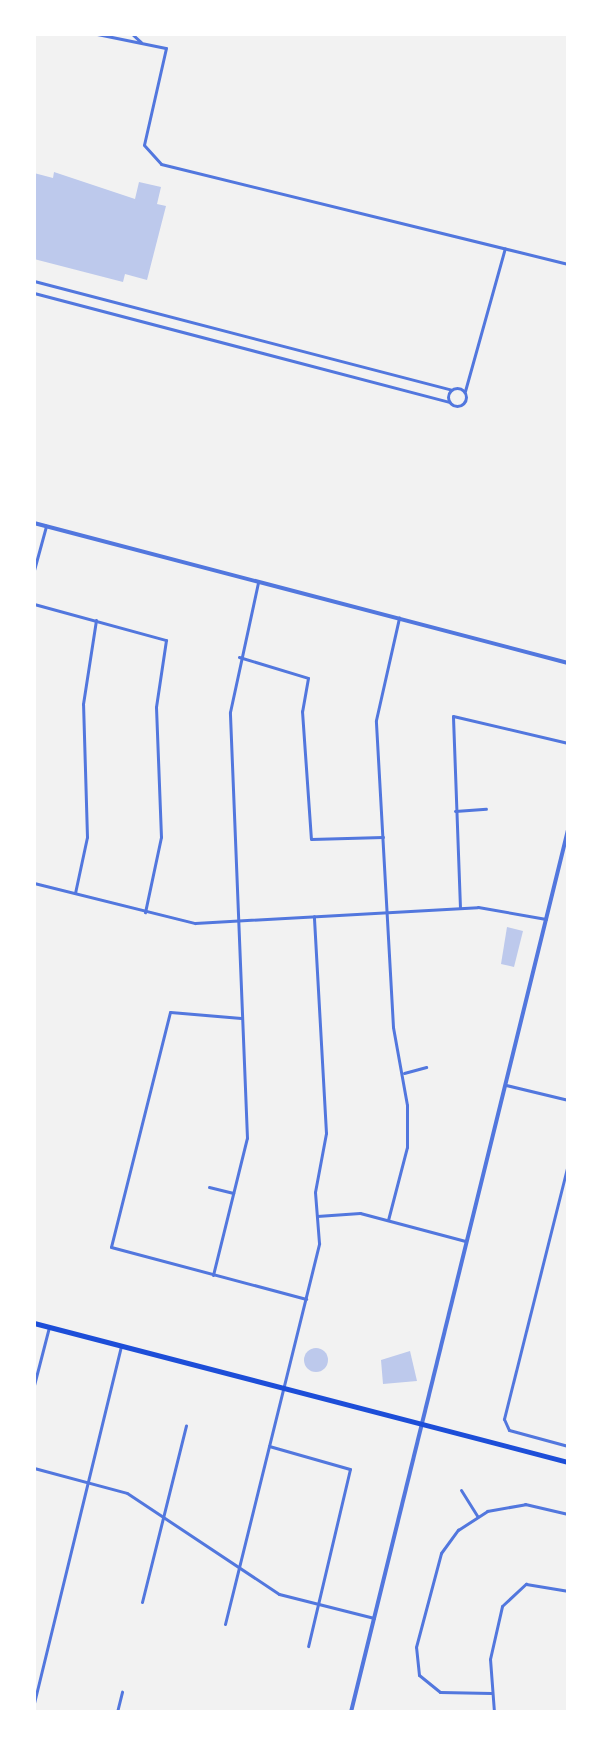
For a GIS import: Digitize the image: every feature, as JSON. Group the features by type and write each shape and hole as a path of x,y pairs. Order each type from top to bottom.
{"main road":[{"path":"34,1323 568,1462"}],"street":[{"path":"97,34 166,48 146,154 161,164 567,264"},
{"path":"132,34 141,42"},
{"path":"34,293 462,405 505,248"},
{"path":"34,281 451,390 465,391"},
{"path":"449,402 451,390"},
{"path":"34,523 568,663"},
{"path":"34,570 46,526"},
{"path":"213,1275 247,1138 241,920 230,712 239,657 258,582"},
{"path":"34,604 166,640 156,707 161,837 145,912"},
{"path":"388,1220 407,1147 404,1073 393,1027 376,710 399,618"},
{"path":"75,894 87,837 83,704 96,620"},
{"path":"239,657 308,678 302,711 311,839 383,837"},
{"path":"460,908 453,716 568,743"},
{"path":"455,811 486,809"},
{"path":"351,1712 568,830"},
{"path":"34,883 195,923 460,908 546,919"},
{"path":"225,1624 306,1299 317,1216 326,1133 314,916"},
{"path":"242,1018 170,1012 111,1247 306,1299"},
{"path":"404,1073 426,1067"},
{"path":"506,1085 568,1100"},
{"path":"568,1164 504,1426 568,1446"},
{"path":"209,1187 233,1193"},
{"path":"317,1216 349,1212 467,1241"},
{"path":"34,1385 49,1327"},
{"path":"34,1703 121,1346"},
{"path":"142,1602 186,1425"},
{"path":"269,1446 350,1469 308,1646"},
{"path":"34,1468 89,1481 164,1516 279,1594 374,1618"},
{"path":"461,1490 477,1516"},
{"path":"491,1693 440,1692 419,1675 416,1647 438,1561 477,1516 525,1504 568,1514"},
{"path":"494,1712 491,1650 510,1593 533,1583 568,1591"},
{"path":"568,1659 568,1701"},
{"path":"410,1680 419,1675"},
{"path":"117,1712 122,1692"}],"building":[{"path":"54,172 135,199 139,182 161,187 157,204 166,206 147,280 125,274 123,282 34,259 34,173 53,178"},
{"path":"507,927 523,931 514,967 501,964"},
{"path":"316,1348 324,1352 328,1360 324,1368 316,1372 308,1368 304,1360 308,1352"},
{"path":"410,1351 417,1381 383,1384 381,1360"}]}
